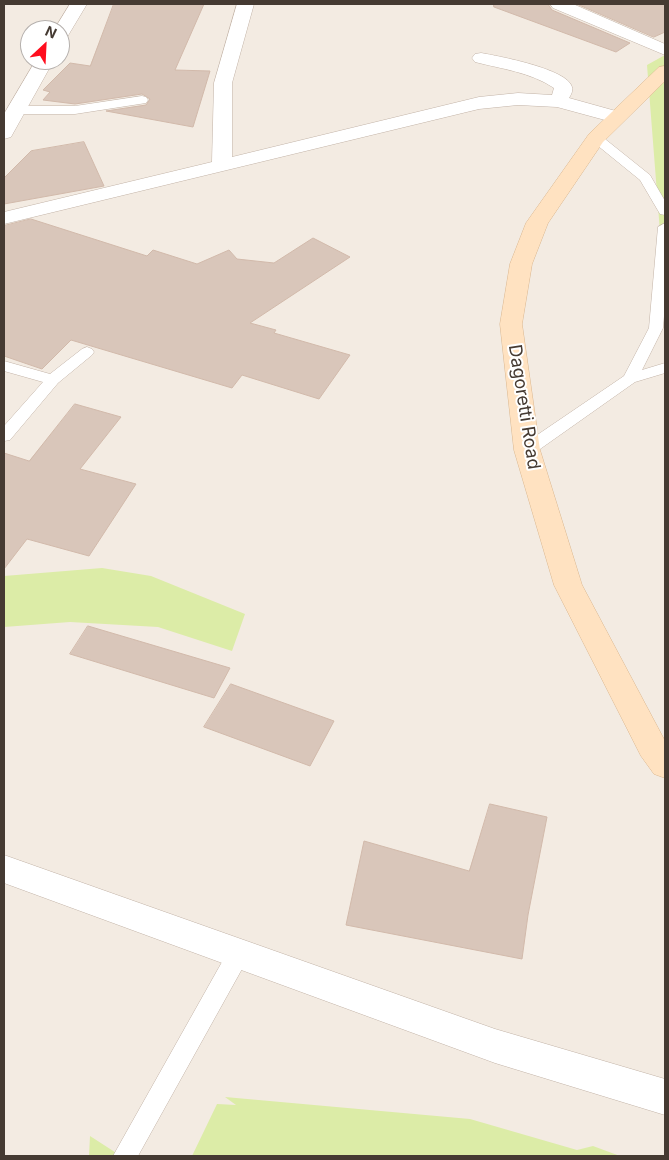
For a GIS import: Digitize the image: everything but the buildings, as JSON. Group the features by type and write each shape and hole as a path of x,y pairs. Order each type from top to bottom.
{"main road":[{"name":"Dagoretti Road","path":"665,71 596,138 537,223 521,264 511,324 527,450 568,585 652,746 665,765"}],"street":[{"path":"69,20 78,4"},
{"path":"222,166 223,83 244,4"},
{"path":"559,4 665,50"},
{"path":"481,58 539,72 556,80 563,86 563,92 558,101"},
{"path":"4,133 15,110 39,70"},
{"path":"4,218 479,103 518,99 558,101 616,117"},
{"path":"4,868 495,1046 665,1096"}],"lane":[{"path":"15,110 75,110 142,100"},
{"path":"596,138 645,178 665,211"},
{"path":"630,379 656,328 665,227"},
{"path":"4,436 53,380 87,352"},
{"path":"4,366 53,380"},
{"path":"527,450 630,379 665,368"},
{"path":"125,1156 238,953"}],"green space":[{"path":"665,55 665,296 647,65"},
{"path":"102,568 151,576 245,614 232,651 158,627 70,622 4,627 4,576"},
{"path":"225,1097 470,1119 577,1150 593,1146 620,1156 192,1156 217,1104 236,1105"},
{"path":"90,1136 121,1156 89,1156"}]}
